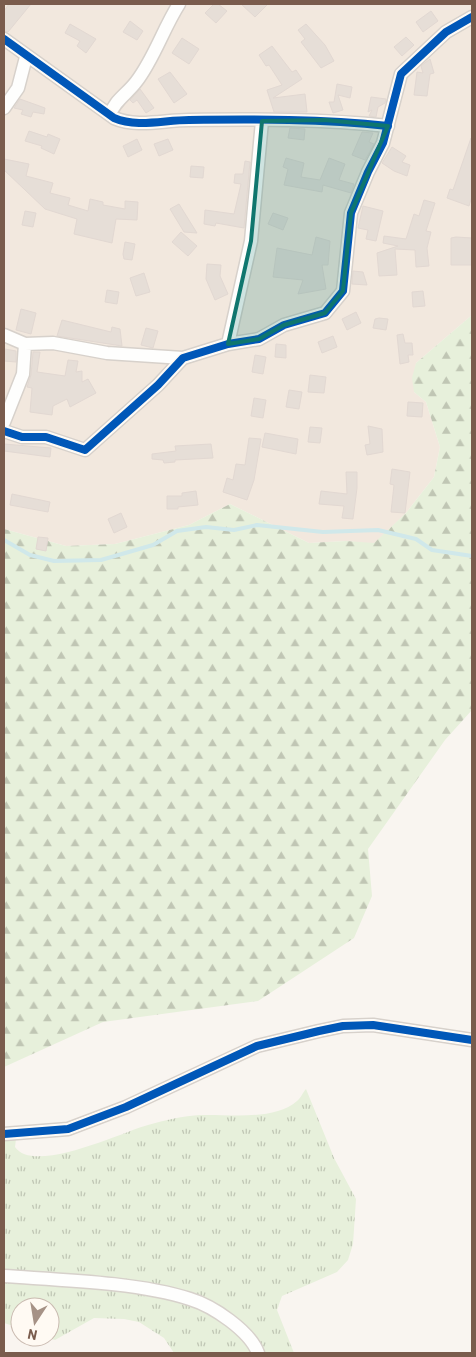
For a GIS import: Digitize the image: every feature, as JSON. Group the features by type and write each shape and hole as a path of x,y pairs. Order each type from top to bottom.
{"street":[{"path":"110,115 113,107 135,83 144,69 160,34 179,4"},
{"path":"4,335 25,344 53,343 107,353 183,358 228,344 259,339 284,325 326,313 343,291 351,213 388,126 400,74 446,32 472,17"},
{"path":"4,39 26,57 124,123 187,120 325,120 388,126"},
{"path":"4,108 18,88 26,57"},
{"path":"228,344 251,241 262,121"},
{"path":"4,422 24,374 25,344"},
{"path":"4,431 22,437 46,437 85,450 158,385 183,358"},
{"path":"4,1134 68,1129 126,1107 257,1046 343,1026 373,1025 472,1040"},
{"path":"4,1276 136,1288 192,1300 231,1322 255,1345 258,1353"}],"highlighted area":[{"path":"325,120 388,126 351,213 343,291 325,313 284,325 259,339 228,344 251,241 262,121"}],"shaded area":[{"path":"4,4 472,4 472,315 416,363 414,392 426,402 440,447 434,477 406,513 374,544 346,541 309,543 230,504 189,525 115,544 66,546 4,529"}],"green space":[{"path":"472,315 472,710 445,740 368,849 372,896 354,938 258,1001 103,1022 4,1067 4,529 66,546 115,544 189,525 230,504 309,543 346,541 374,543 406,513 434,477 440,447 426,402 414,392 412,378 416,363"},
{"path":"306,1089 334,1158 356,1199 353,1244 348,1260 337,1272 282,1296 277,1310 294,1353 174,1353 164,1338 139,1322 124,1319 94,1318 60,1337 60,1297 10,1297 10,1325 4,1323 4,1141 16,1139 15,1147 25,1154 40,1156 59,1154 174,1118 201,1115 264,1114 288,1107 300,1098"}],"building":[{"path":"9,4 31,4 8,32 4,31 4,11"},
{"path":"214,4 218,4 227,11 216,23 205,13"},
{"path":"241,4 268,4 255,17"},
{"path":"431,11 438,21 423,32 416,22"},
{"path":"130,21 143,31 137,40 123,32"},
{"path":"70,24 96,39 86,53 77,46 80,41 65,33"},
{"path":"306,24 325,45 334,61 321,68 301,42 305,39 298,30"},
{"path":"406,37 414,45 402,56 394,47"},
{"path":"182,38 199,49 189,64 172,53"},
{"path":"272,46 292,72 296,70 302,79 273,98 305,94 307,112 274,112 267,90 282,85 269,65 266,66 259,55"},
{"path":"430,59 434,73 430,74 427,96 414,95 417,72 423,73 421,66"},
{"path":"170,72 187,94 174,103 158,79"},
{"path":"337,84 352,87 350,98 338,95 343,110 333,113 329,102 334,102"},
{"path":"140,89 154,108 146,113 137,100 133,103 130,100"},
{"path":"371,97 386,99 385,103 378,107 376,117 369,116 372,110 368,112"},
{"path":"20,99 45,108 44,114 33,112 31,117 21,114 23,110 14,108"},
{"path":"290,128 305,129 304,140 288,138"},
{"path":"29,131 47,137 48,134 60,139 54,154 41,148 42,146 25,141"},
{"path":"362,132 373,133 369,142 374,144 365,160 352,155"},
{"path":"471,138 472,196 469,206 447,198 450,189 453,190"},
{"path":"137,139 142,150 128,157 123,146"},
{"path":"168,139 173,150 159,156 154,144"},
{"path":"392,147 406,156 402,162 410,165 407,176 394,171 382,163"},
{"path":"286,158 304,163 301,177 320,180 329,158 345,164 339,180 354,184 351,193 323,185 322,192 284,185 288,169 283,167"},
{"path":"4,159 29,164 26,176 53,183 50,193 70,198 68,205 88,211 90,199 103,202 103,205 125,209 125,201 138,202 137,220 116,219 112,243 74,234 77,219 45,209 4,170"},
{"path":"245,161 250,162 244,228 216,223 215,226 204,224 205,210 234,214 241,184 234,183 235,174 243,174"},
{"path":"191,166 204,167 203,178 190,177"},
{"path":"424,200 435,203 426,231 431,232 427,248 429,266 416,267 415,250 395,249 397,275 379,276 377,253 398,246 383,243 384,236 406,239 414,214 419,216"},
{"path":"179,204 197,233 184,232 170,209"},
{"path":"363,206 383,211 376,241 366,239 368,230 358,228"},
{"path":"25,211 36,213 33,227 22,225"},
{"path":"273,213 288,218 283,230 268,224"},
{"path":"181,232 197,246 188,256 172,242"},
{"path":"316,237 330,241 328,265 322,265 326,289 298,294 303,280 273,277 277,248 312,255"},
{"path":"451,238 472,238 472,265 451,265"},
{"path":"125,242 135,244 132,260 124,259"},
{"path":"207,264 221,265 220,276 228,294 215,300 206,279"},
{"path":"353,271 363,272 367,285 352,284"},
{"path":"144,273 150,292 136,296 130,278"},
{"path":"107,290 119,292 117,304 105,302"},
{"path":"423,291 425,306 413,307 412,292"},
{"path":"21,309 36,313 31,334 16,330"},
{"path":"356,312 361,323 347,330 342,319"},
{"path":"375,319 388,319 386,330 373,328"},
{"path":"62,320 111,332 112,327 120,329 122,346 57,336"},
{"path":"146,328 158,331 153,348 141,345"},
{"path":"403,334 405,343 412,343 413,355 408,355 409,362 400,364 397,335"},
{"path":"333,336 337,347 322,353 318,342"},
{"path":"276,344 286,345 286,358 275,357"},
{"path":"5,349 16,351 16,362 4,361"},
{"path":"33,352 40,352 37,372 65,376 68,360 78,361 76,372 82,371 82,382 88,379 96,393 70,407 67,399 53,406 52,415 30,412 32,388 27,387 31,375"},
{"path":"255,355 266,357 263,374 252,372"},
{"path":"310,375 326,377 324,393 308,392"},
{"path":"289,390 302,392 299,409 286,407"},
{"path":"254,398 266,400 263,418 251,416"},
{"path":"408,402 423,403 422,417 407,416"},
{"path":"368,426 382,429 383,452 367,455 365,445 370,444"},
{"path":"310,427 322,428 320,443 308,442"},
{"path":"265,433 298,439 296,454 262,447"},
{"path":"249,438 261,439 254,480 247,500 223,492 227,478 233,480 236,464 245,465"},
{"path":"4,444 51,448 50,457 4,451"},
{"path":"211,444 213,458 175,460 175,462 164,463 163,460 152,459 152,454 176,451 175,446"},
{"path":"392,469 410,472 405,513 391,512 394,485 390,484"},
{"path":"346,472 357,472 353,519 342,518 344,506 319,504 321,491 347,494"},
{"path":"196,491 198,505 167,509 167,496 182,496 182,493"},
{"path":"12,494 50,502 48,512 10,505"},
{"path":"121,513 127,527 114,533 108,519"},
{"path":"38,537 48,538 46,551 36,549"}],"waterway":[{"path":"4,540 30,555 54,561 101,560 153,545 177,531 206,527 234,530 257,525 323,532 378,530 416,539 432,550 472,556"}],"cycle path":[{"path":"4,431 22,437 46,437 85,450 158,385 183,358 228,344 259,339 284,325 325,313 343,291 351,213 368,172 383,143 401,74 446,32 472,17"},
{"path":"4,39 114,118 123,121 141,123 189,120 289,120 388,126"},
{"path":"4,1134 68,1129 126,1107 257,1046 343,1026 373,1025 472,1040"}]}
